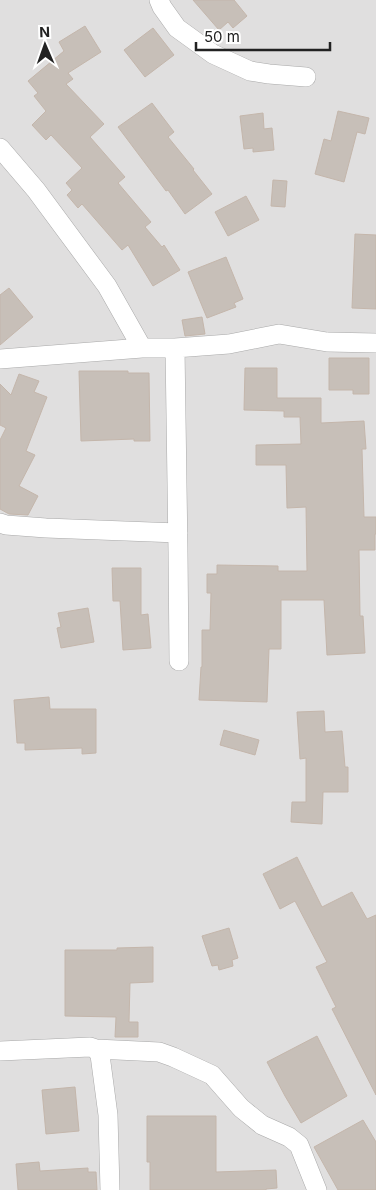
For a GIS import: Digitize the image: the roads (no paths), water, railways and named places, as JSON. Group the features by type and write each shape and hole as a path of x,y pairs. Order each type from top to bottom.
{"street":[{"path":"160,0 162,7 177,28 213,54 250,71 306,77"},
{"path":"0,148 36,190 107,286 142,348"},
{"path":"0,359 142,348 175,348 229,344 279,334 327,342 376,342"},
{"path":"175,348 179,661"},
{"path":"0,523 46,528 178,533"},
{"path":"0,1051 90,1047 96,1049 159,1052 173,1057 212,1075 241,1108 262,1125 299,1145 317,1190"},
{"path":"96,1049 100,1056 108,1114 110,1190"}]}
